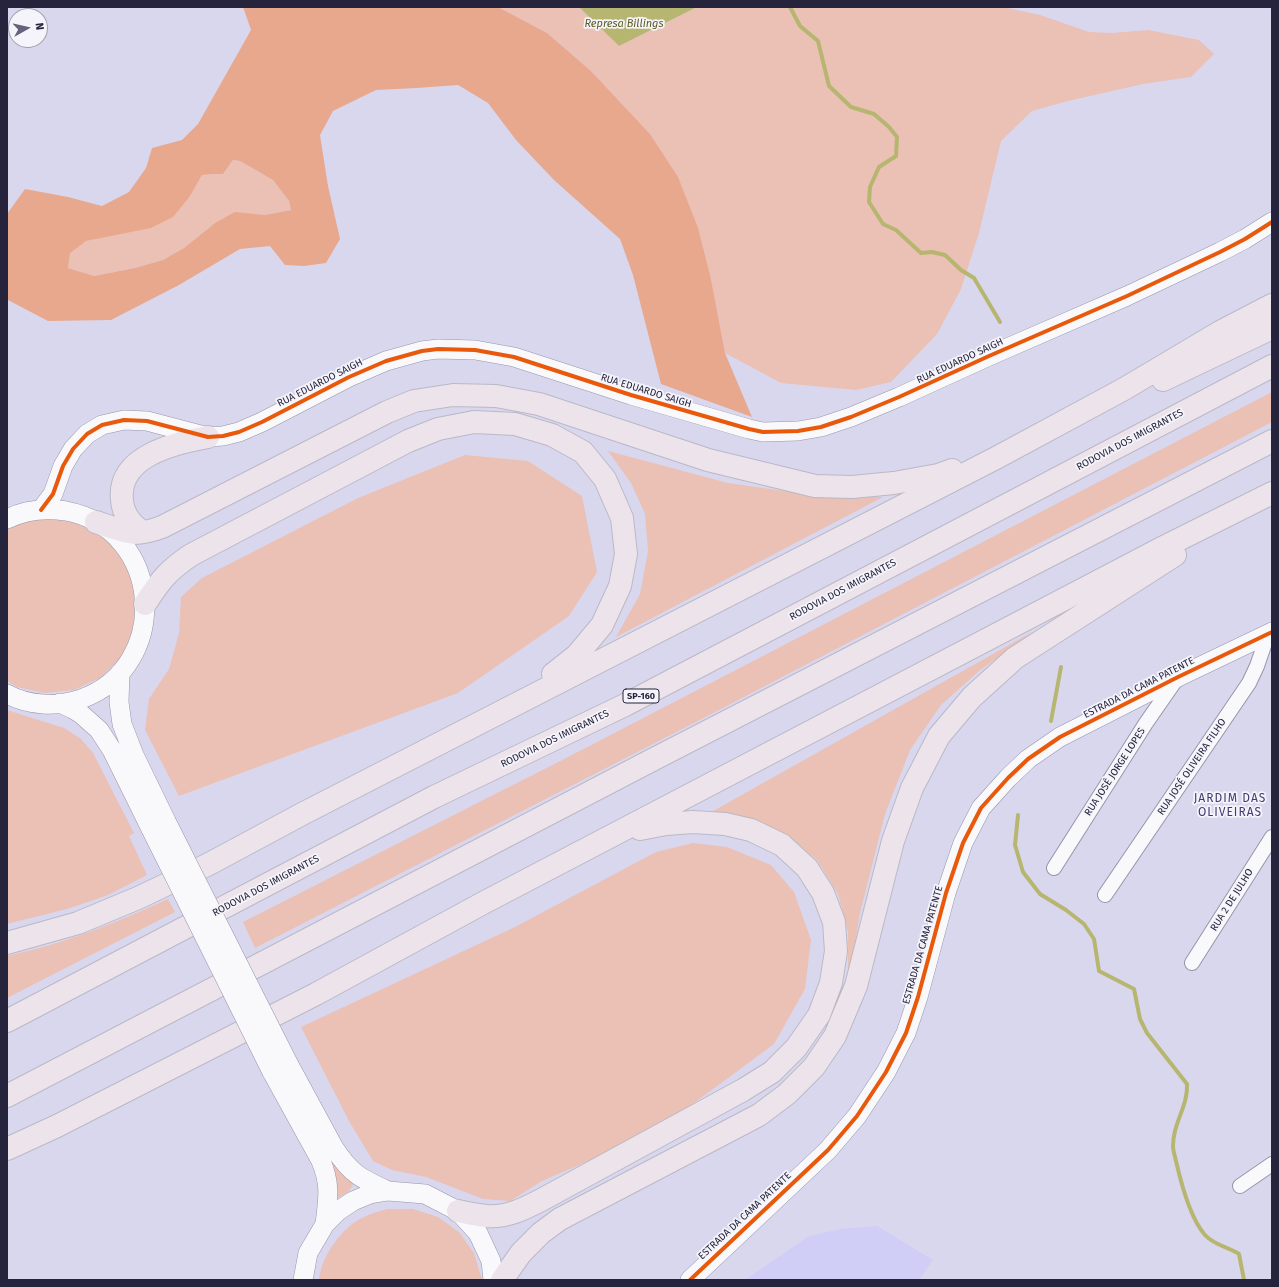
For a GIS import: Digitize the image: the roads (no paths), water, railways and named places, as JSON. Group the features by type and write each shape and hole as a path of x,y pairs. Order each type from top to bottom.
{"highway":[{"path":"7,944 78,923 138,898 209,864 513,705 996,458 1124,388 1220,332 1272,305"},
{"path":"1124,388 1138,392 1272,328"},
{"name":"RODOVIA DOS IMIGRANTES","path":"7,1021 434,797 632,701 1272,366"},
{"path":"96,522 134,533 162,527 387,412 414,401 453,395 496,396 539,404 708,460 815,486 852,487 894,483 938,475 996,458"},
{"path":"145,604 154,589 169,571 191,555 408,441 438,429 474,422 515,424 552,435 582,452 605,479 622,518 626,554 620,586 602,625 577,655 513,705"},
{"path":"142,532 131,523 126,516 122,505 122,492 128,473 139,462 162,449 187,440 208,437"},
{"path":"7,1096 656,758 1272,441"},
{"path":"7,1149 57,1126 316,994 414,939 1162,548 1269,495"},
{"path":"502,1280 521,1253 541,1233 560,1219 759,1115 787,1094 814,1068 835,1036 856,986 893,841 912,788 939,736 972,697 1015,658 1269,495"},
{"path":"458,1211 488,1216 506,1215 523,1210 743,1090 772,1072 796,1048 819,1015 831,983 836,951 834,922 823,893 807,868 782,845 751,830 725,824 693,822 666,824 616,834"},
{"path":"7,1156 57,1126"}],"street":[{"name":"RUA EDUARDO SAIGH","path":"42,510 53,494 63,466 73,449 87,434 102,425 124,420 147,421 208,437 223,436 239,432 262,422 349,377 386,360 422,351 454,349 475,350 514,357 631,395 749,430 780,432 821,427 851,417 899,397 1127,296 1232,246 1272,222"},
{"path":"58,480 62,499 71,512"},
{"path":"7,519 19,514 42,510 57,510 71,512 96,522 116,537 132,557 141,580 145,604 144,625 140,640 132,656 120,673 92,694 78,700 40,704 29,702 7,694"},
{"name":"ESTRADA DA CAMA PATENTE","path":"690,1280 828,1150 857,1116 886,1072 906,1033 918,997 946,893 963,843 981,808 1008,778 1028,760 1060,737 1178,677 1270,633"},
{"name":"RUA JOSÉ OLIVEIRA FILHO","path":"1105,895 1249,683 1270,633"},
{"path":"120,673 119,702 122,724 159,825"},
{"name":"RUA JOSÉ JORGE LOPES","path":"1054,868 1146,724 1178,677"},
{"path":"60,703 82,714 99,730 159,825 280,1067 321,1161 326,1174 328,1187 324,1224"},
{"name":"RUA 2 DE JULHO","path":"1192,963 1272,837"},
{"path":"280,1067 342,1161 351,1171 364,1180 388,1191"},
{"path":"1240,1186 1272,1164"},
{"path":"303,1280 308,1253 324,1224 338,1211 353,1201 370,1194 388,1191 425,1194 458,1211 478,1233 491,1261 493,1280"}],"water":[{"name":"Represa Billings","path":"579,7 697,7 619,46"}],"waterway":[{"path":"790,7 800,26 818,41 829,86 851,107 874,114 889,127 897,137 896,156 879,167 870,187 869,202 883,224 896,230 921,253 932,252 945,255 961,270 974,278 1000,322"},
{"path":"1051,721 1061,667"},
{"path":"1018,815 1015,845 1023,872 1040,894 1066,910 1084,924 1094,939 1099,971 1134,989 1140,1019 1147,1033 1187,1084 1186,1096 1175,1131 1173,1144 1183,1190 1195,1219 1205,1235 1217,1244 1239,1254 1244,1280"}],"district":[{"name":"JARDIM DAS OLIVEIRAS","path":"1230,806"}]}
